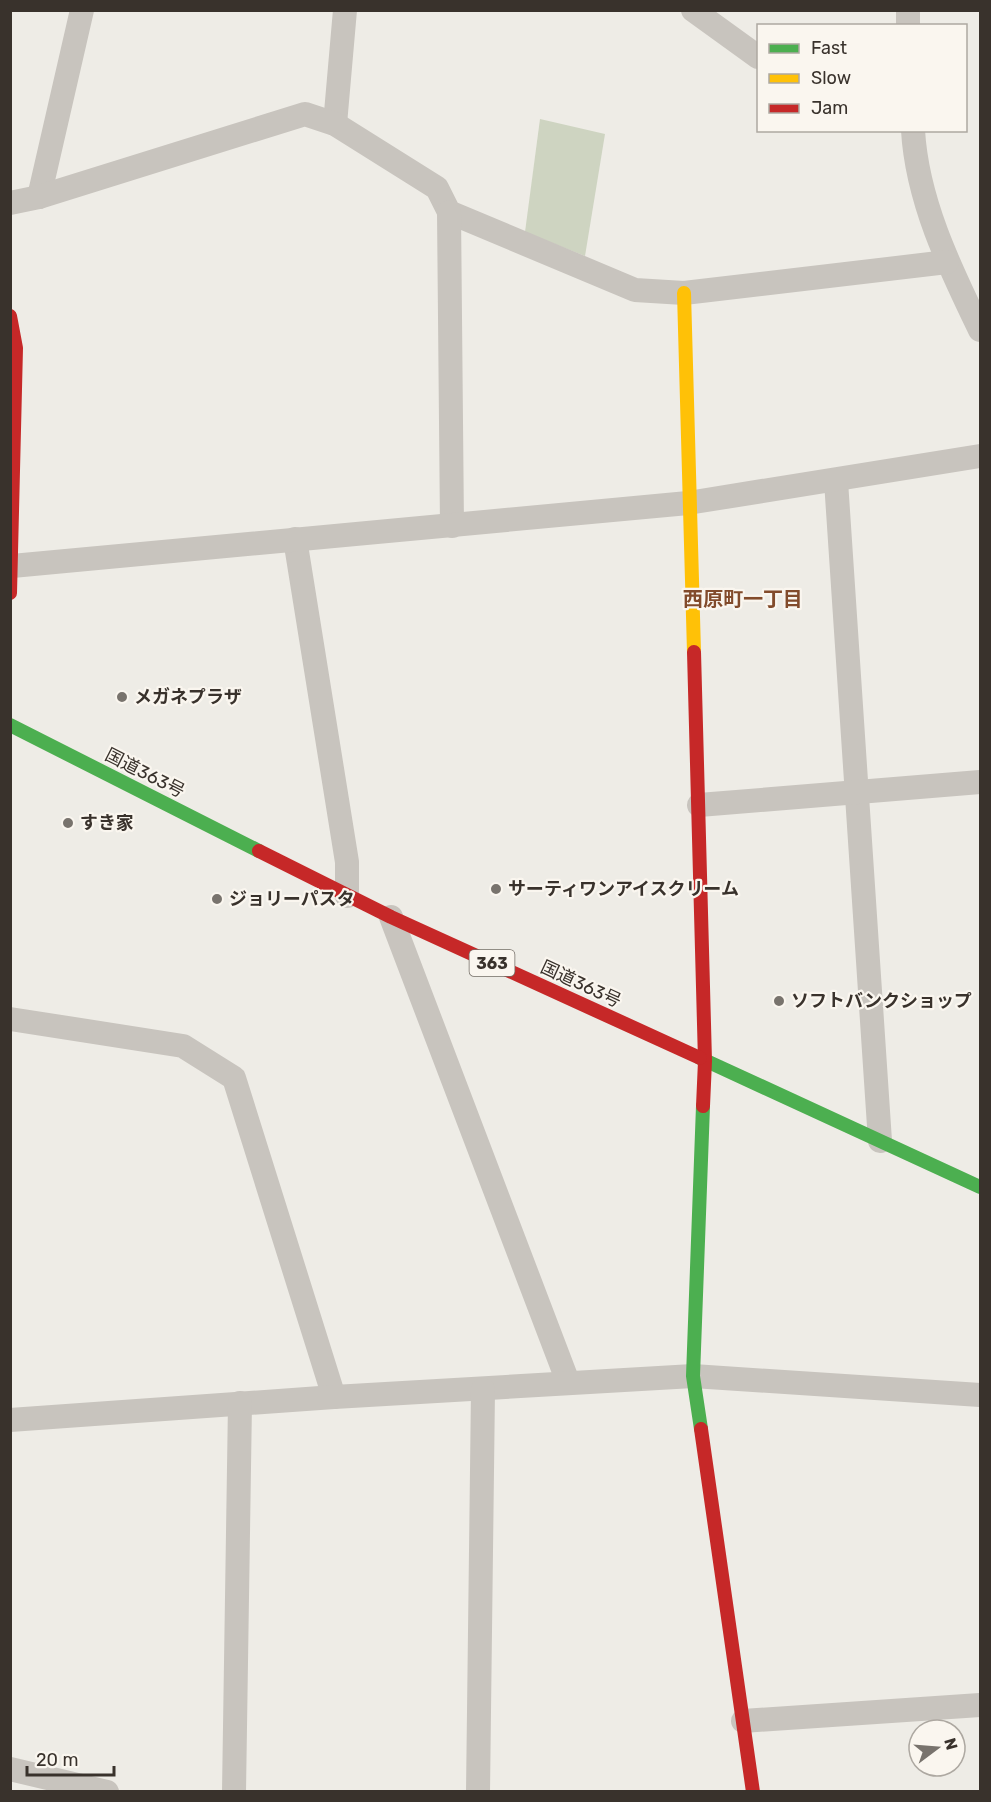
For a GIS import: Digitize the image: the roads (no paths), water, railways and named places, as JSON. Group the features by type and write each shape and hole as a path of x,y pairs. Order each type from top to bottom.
{"main road":[{"path":"684,293 705,1060 693,1376 753,1791"},
{"path":"10,316 16,348 11,469 10,593"},
{"name":"国道363号","path":"10,726 391,917 981,1187"}],"street":[{"path":"39,197 82,10"},
{"path":"335,124 345,10"},
{"path":"693,10 757,56"},
{"path":"10,202 39,197 305,114 335,124 437,188 449,212 452,526"},
{"path":"910,132 926,196 947,262 981,330"},
{"path":"449,212 635,290 684,293 947,262"},
{"path":"12,566 688,503 981,456"},
{"path":"836,481 880,1141"},
{"path":"295,539 347,861 347,896"},
{"path":"699,805 981,782"},
{"path":"391,917 568,1383"},
{"path":"10,1019 183,1046 234,1078 334,1397"},
{"path":"10,1420 240,1403 693,1376 981,1395"},
{"path":"478,1791 483,1390"},
{"path":"234,1791 240,1403"},
{"path":"743,1721 981,1705"},
{"path":"10,1769 107,1791"}],"place":[{"name":"メガネプラザ","path":"122,697"},
{"name":"すき家","path":"68,823"},
{"name":"サーティワンアイスクリーム","path":"496,889"},
{"name":"ジョリーパスタ","path":"217,899"},
{"name":"ソフトバンクショップ","path":"779,1001"}],"district":[{"name":"西原町一丁目","path":"743,599"}]}
